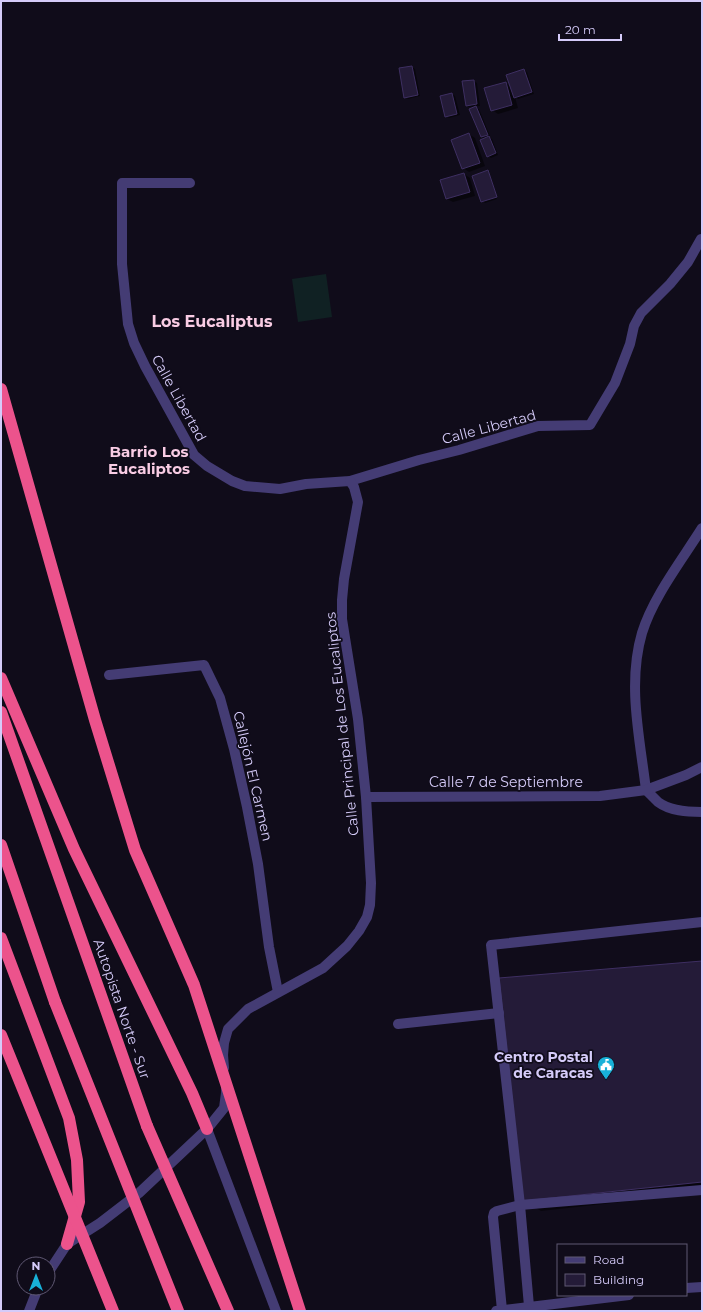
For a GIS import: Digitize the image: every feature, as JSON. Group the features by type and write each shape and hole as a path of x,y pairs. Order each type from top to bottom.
{"highway":[{"path":"1,389 95,720 135,850 194,986 300,1311"},
{"path":"1,678 74,849 192,1093 207,1129"},
{"name":"Autopista Norte - Sur","path":"1,712 147,1126 228,1311"},
{"path":"1,845 55,1002 178,1311"},
{"path":"1,938 69,1118 77,1160 80,1202 67,1244"},
{"path":"1,1035 113,1311"}],"street":[{"name":"Calle Libertad","path":"190,183 122,183 122,264 128,324 134,343 145,366 194,455 207,466 232,481 245,486 280,489 306,484 350,481 538,426 590,425 616,383 630,344 634,326 641,313 670,284 688,262 701,239"},
{"name":"Calle Principal de Los Eucaliptos","path":"56,1261 67,1244 100,1223 139,1193 207,1129 224,1108 226,1093 223,1055 224,1043 228,1029 248,1009 324,968 347,946 359,931 367,917 370,905 371,882 366,797 358,719 342,620 344,578 358,502 354,487 350,481"},
{"path":"702,528 658,598 643,632 638,651 636,674 636,710 646,790 658,802 670,808 692,812 702,812"},
{"name":"Callejón El Carmen","path":"109,675 204,665 220,698 234,749 258,864 269,947 278,992"},
{"name":"Calle 7 de Septiembre","path":"366,797 600,796 646,790 686,776 702,767"},
{"path":"529,1306 520,1205 491,944 702,922"},
{"path":"398,1024 499,1013"},
{"path":"207,1129 276,1311"},
{"path":"620,1296 529,1306 499,1311 493,1217 494,1213 520,1205 702,1190"},
{"path":"687,1288 702,1287"},
{"path":"29,1311 35,1296"}],"shaded area":[{"path":"326,274 332,317 298,322 292,279"}],"building":[{"path":"412,66 418,95 404,98 399,68"},
{"path":"524,69 532,92 514,98 506,75"},
{"path":"474,80 477,104 466,106 462,81"},
{"path":"506,82 512,105 491,111 484,88"},
{"path":"452,93 457,114 445,117 440,96"},
{"path":"476,106 488,135 481,137 469,109"},
{"path":"469,133 480,163 462,169 451,140"},
{"path":"489,136 496,153 487,157 480,140"},
{"path":"488,170 497,197 481,202 472,176"},
{"path":"464,173 470,192 446,199 440,180"},
{"name":"Centro Postal de Caracas","path":"702,961 702,1182 523,1201 499,978"}],"place":[{"name":"Centro Postal de Caracas","path":"606,1080"}],"district":[{"name":"Los Eucaliptus","path":"212,321"},
{"name":"Barrio Los Eucaliptos","path":"149,460"}]}
